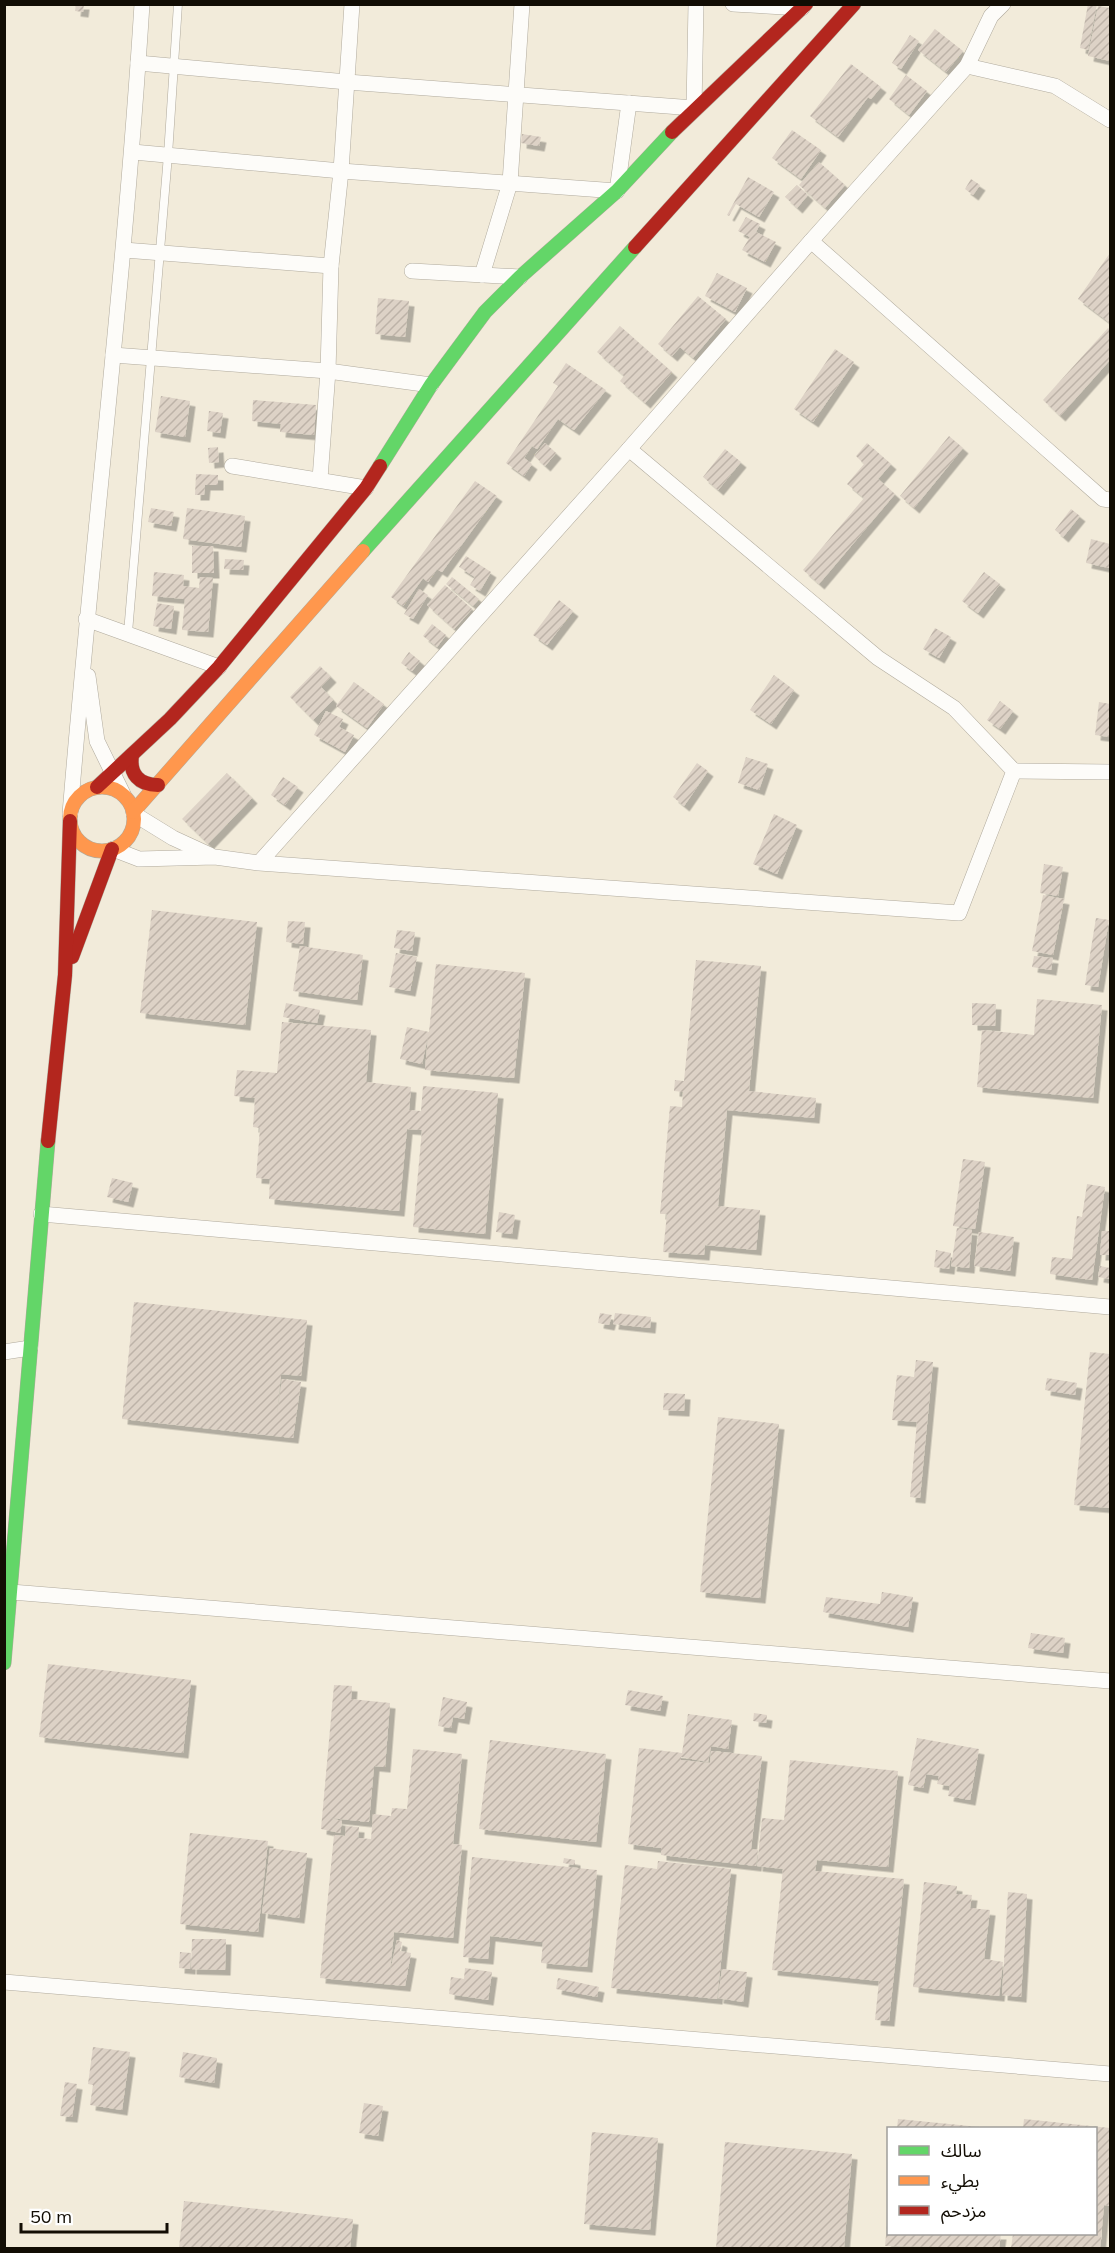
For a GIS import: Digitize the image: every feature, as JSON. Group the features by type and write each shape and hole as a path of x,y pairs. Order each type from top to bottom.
{"street":[{"path":"4,1663 41,1214 65,975 70,817 84,637 124,250 142,4"},
{"path":"320,479 328,371 331,267 341,171 352,4"},
{"path":"482,275 510,183 522,4"},
{"path":"694,108 696,4"},
{"path":"733,4 804,6"},
{"path":"65,975 113,849 130,835 134,814 402,507 854,4"},
{"path":"259,863 967,66 991,16 1003,4"},
{"path":"804,6 694,108 617,191 520,277 478,320 431,385 366,488 219,667 97,787 79,796 70,817 77,839 84,846 93,850 113,849 139,859 215,857 259,863 959,913 1014,771"},
{"path":"138,63 347,82 694,108"},
{"path":"967,66 1055,86 1110,120"},
{"path":"617,191 629,103"},
{"path":"132,152 341,171 617,191"},
{"path":"811,241 1103,500 1110,500"},
{"path":"124,250 331,267"},
{"path":"412,271 520,277"},
{"path":"113,355 151,360 328,371 431,385"},
{"path":"629,449 878,658 954,708 1014,771 1110,772"},
{"path":"232,466 366,488"},
{"path":"86,620 219,667"},
{"path":"84,637 94,731 103,756 134,814 173,838 215,857"},
{"path":"132,754 131,768 138,780 144,784 158,785"},
{"path":"97,787 106,787 123,794"},
{"path":"41,1214 1110,1307"},
{"path":"4,1352 30,1348"},
{"path":"11,1592 1110,1681"},
{"path":"4,1982 1110,2074"}],"lane":[{"path":"128,633 168,155 178,4"}],"building":[{"path":"76,4 84,4 83,12 75,11"},
{"path":"1088,4 1097,4 1088,50 1080,48"},
{"path":"1098,6 1110,8 1110,61 1088,56"},
{"path":"935,29 963,51 946,72 918,50"},
{"path":"910,35 919,41 901,69 892,63"},
{"path":"851,64 881,87 871,99 868,97 838,137 810,116"},
{"path":"906,75 927,91 909,115 889,99"},
{"path":"792,130 821,150 801,179 772,158"},
{"path":"522,134 541,137 539,146 521,143"},
{"path":"819,162 845,185 825,208 799,185"},
{"path":"748,177 774,192 759,217 736,204 729,216 727,215"},
{"path":"971,179 980,185 973,195 965,189"},
{"path":"797,185 808,195 797,208 785,197"},
{"path":"746,217 760,224 756,232 776,242 765,262 742,250 750,237 738,231"},
{"path":"1110,253 1110,323 1078,299"},
{"path":"717,273 747,288 735,312 705,296"},
{"path":"698,296 726,319 693,358 680,347 672,356 658,344"},
{"path":"378,298 409,301 405,337 375,334"},
{"path":"620,326 672,372 645,403 620,381 624,376 597,352"},
{"path":"1108,328 1110,330 1110,360 1060,416 1043,400"},
{"path":"835,349 854,362 813,422 794,409"},
{"path":"566,363 606,390 574,430 558,419 537,449 532,446 524,458 532,464 524,476 506,463 558,386 553,383"},
{"path":"161,396 190,401 185,437 155,432"},
{"path":"253,400 316,405 314,435 280,432 281,424 252,421"},
{"path":"209,411 223,413 220,433 207,431"},
{"path":"949,436 963,448 914,508 900,496"},
{"path":"545,443 556,453 545,466 534,456"},
{"path":"867,443 891,464 878,479 895,494 819,584 803,570 864,498 847,484 864,464 856,456"},
{"path":"218,447 219,462 209,463 208,448"},
{"path":"725,449 741,462 718,490 703,477"},
{"path":"196,474 218,475 218,485 205,485 204,495 195,495"},
{"path":"475,481 497,496 442,572 437,569 428,582 423,578 403,606 391,597"},
{"path":"151,508 174,512 171,526 148,522"},
{"path":"187,508 245,516 241,547 183,539"},
{"path":"1071,509 1080,516 1063,537 1055,530"},
{"path":"1091,539 1110,544 1109,568 1086,563"},
{"path":"192,546 213,546 214,573 192,573"},
{"path":"466,556 491,572 480,591 470,585 475,577 459,567"},
{"path":"225,559 244,560 243,570 224,569"},
{"path":"154,572 184,575 183,586 199,588 200,577 213,578 208,632 182,630 185,599 152,596"},
{"path":"984,572 1000,584 978,613 962,601"},
{"path":"452,577 479,599 473,606 446,584"},
{"path":"445,585 472,609 454,629 427,605"},
{"path":"419,589 428,595 413,619 404,614"},
{"path":"559,600 573,611 547,645 533,635"},
{"path":"157,603 174,606 171,629 153,626"},
{"path":"432,624 446,635 437,647 423,636"},
{"path":"935,628 951,637 939,658 923,649"},
{"path":"409,652 420,661 412,671 401,663"},
{"path":"320,666 331,677 321,687 333,700 313,720 290,697"},
{"path":"774,675 794,690 771,724 750,710"},
{"path":"354,682 384,704 367,728 336,706"},
{"path":"1000,701 1013,711 1000,729 987,720"},
{"path":"1099,702 1110,704 1110,737 1095,735"},
{"path":"326,711 343,719 339,727 354,735 345,752 314,735"},
{"path":"746,757 768,764 759,790 738,783"},
{"path":"697,763 708,771 684,806 673,797"},
{"path":"227,773 252,798 208,844 182,819"},
{"path":"283,777 298,787 285,805 271,795"},
{"path":"774,814 797,825 777,874 753,864"},
{"path":"1044,864 1063,867 1058,896 1040,893"},
{"path":"1043,895 1064,899 1053,955 1032,951"},
{"path":"152,910 257,922 245,1025 140,1013"},
{"path":"1096,918 1109,920 1098,987 1085,985"},
{"path":"288,921 305,922 303,944 286,942"},
{"path":"397,930 415,932 412,951 394,948"},
{"path":"300,946 363,955 357,1000 293,991"},
{"path":"396,953 417,957 410,991 389,987"},
{"path":"1034,956 1053,958 1051,970 1032,967"},
{"path":"696,960 761,966 749,1091 816,1098 814,1118 727,1110 718,1206 760,1210 756,1250 705,1245 704,1255 663,1252 667,1214 660,1214 670,1106 682,1107 683,1092 674,1091 675,1080 684,1081"},
{"path":"436,964 525,973 514,1078 425,1070 428,1036 422,1064 400,1059 407,1027 429,1032"},
{"path":"1037,999 1102,1005 1093,1098 977,1087 982,1030 1034,1035"},
{"path":"286,1003 320,1010 317,1023 283,1017"},
{"path":"972,1003 996,1004 995,1026 972,1025"},
{"path":"282,1022 371,1030 366,1082 411,1087 409,1110 421,1111 423,1086 498,1093 485,1234 413,1227 422,1130 407,1129 399,1211 269,1199 270,1179 256,1178 260,1128 253,1127 255,1098 234,1096 237,1070 277,1073"},
{"path":"963,1159 985,1162 975,1229 953,1226"},
{"path":"112,1178 133,1183 128,1202 107,1197"},
{"path":"1087,1184 1105,1187 1092,1280 1050,1274 1052,1257 1072,1259 1077,1216 1082,1217"},
{"path":"499,1212 515,1215 512,1234 496,1232"},
{"path":"957,1228 972,1230 969,1268 951,1266"},
{"path":"1102,1231 1110,1231 1110,1255 1100,1255"},
{"path":"979,1232 1014,1237 1010,1271 974,1266"},
{"path":"936,1250 951,1253 949,1269 934,1267"},
{"path":"1100,1266 1110,1268 1110,1279 1098,1277"},
{"path":"134,1302 307,1320 301,1376 281,1374 277,1415 282,1379 301,1382 293,1438 122,1419"},
{"path":"600,1313 612,1315 609,1325 598,1323"},
{"path":"615,1313 651,1317 650,1328 613,1324"},
{"path":"1090,1352 1110,1354 1110,1508 1074,1505"},
{"path":"916,1360 933,1362 920,1498 910,1497 917,1422 892,1420 897,1375 914,1377"},
{"path":"1047,1378 1077,1383 1075,1395 1045,1390"},
{"path":"664,1393 685,1394 684,1411 663,1410"},
{"path":"718,1417 779,1424 760,1598 700,1592"},
{"path":"882,1592 913,1597 908,1627 823,1612 826,1597 880,1604"},
{"path":"1031,1633 1065,1638 1063,1653 1028,1648"},
{"path":"48,1664 191,1680 183,1753 39,1737"},
{"path":"334,1685 352,1686 351,1699 390,1703 385,1767 374,1766 369,1822 330,1818 342,1821 340,1833 321,1829"},
{"path":"628,1690 663,1696 660,1711 625,1705"},
{"path":"443,1697 467,1702 464,1719 453,1717 451,1728 438,1726"},
{"path":"754,1713 767,1715 766,1723 753,1721"},
{"path":"688,1714 732,1720 728,1749 711,1746 708,1762 681,1757 681,1760 710,1763 711,1751 762,1756 751,1849 758,1850 756,1866 661,1855 661,1848 628,1844 639,1748 682,1753"},
{"path":"917,1738 979,1749 970,1800 948,1796 950,1786 937,1784 939,1776 926,1774 923,1788 908,1785"},
{"path":"490,1740 606,1754 596,1842 479,1829"},
{"path":"413,1749 462,1754 453,1844 462,1845 453,1938 394,1932 390,1972 397,1940 402,1942 400,1951 411,1953 405,1986 320,1978 334,1835 345,1836 346,1826 359,1827 358,1838 371,1839 373,1814 391,1816 392,1808 407,1809"},
{"path":"790,1760 898,1771 888,1867 817,1860 815,1871 904,1879 889,2021 875,2020 879,1981 772,1970 783,1869 757,1866 762,1818 784,1820"},
{"path":"190,1833 268,1841 258,1932 180,1924"},
{"path":"270,1848 307,1853 299,1918 262,1913"},
{"path":"472,1857 597,1870 587,1967 541,1963 543,1942 490,1936 488,1959 463,1957"},
{"path":"564,1858 575,1860 575,1865 563,1863"},
{"path":"658,1861 731,1869 717,1999 611,1988 625,1865 657,1869"},
{"path":"924,1882 957,1886 956,1894 972,1895 970,1908 990,1910 984,1959 1003,1962 999,1996 913,1987"},
{"path":"1008,1892 1027,1894 1021,1997 1002,1995"},
{"path":"192,1939 226,1939 225,1970 191,1969"},
{"path":"180,1952 191,1953 190,1969 179,1968"},
{"path":"465,1968 492,1972 488,2000 449,1994 451,1977 464,1979"},
{"path":"722,1969 747,1972 743,2002 718,1998"},
{"path":"558,1978 599,1987 597,1997 556,1989"},
{"path":"93,2047 130,2052 122,2110 90,2105 93,2085 88,2084"},
{"path":"183,2052 217,2058 214,2083 179,2077"},
{"path":"65,2082 77,2084 72,2117 60,2116"},
{"path":"364,2103 383,2106 378,2136 359,2133"},
{"path":"898,2119 980,2127 897,2127"},
{"path":"1024,2119 1110,2128 1110,2206 1104,2205 1100,2248 1011,2248 1013,2235 1097,2235 1097,2127 1023,2127"},
{"path":"592,2132 658,2138 650,2230 584,2224"},
{"path":"725,2142 852,2154 844,2248 716,2248"},
{"path":"184,2201 353,2219 350,2248 179,2248"},
{"path":"887,2224 887,2235 1001,2235 999,2248 885,2246"}],"traffic: fast":[{"path":"380,466 431,385 485,312 520,277 617,191 672,132"},
{"path":"363,551 635,247"},
{"path":"4,1663 48,1141"}],"traffic: slow":[{"path":"133,812 363,551"},
{"path":"102,787 114,789 125,796 132,807 134,819 132,831 125,842 114,849 102,851 90,849 79,842 72,831 70,819 72,807 79,796 90,789 102,787"}],"traffic: jam":[{"path":"672,132 806,4"},
{"path":"635,247 854,4"},
{"path":"97,787 170,719 219,667 366,488 380,466"},
{"path":"132,755 132,768 137,777 146,783 158,785"},
{"path":"48,1141 65,975 70,821"},
{"path":"72,957 112,849"}]}
